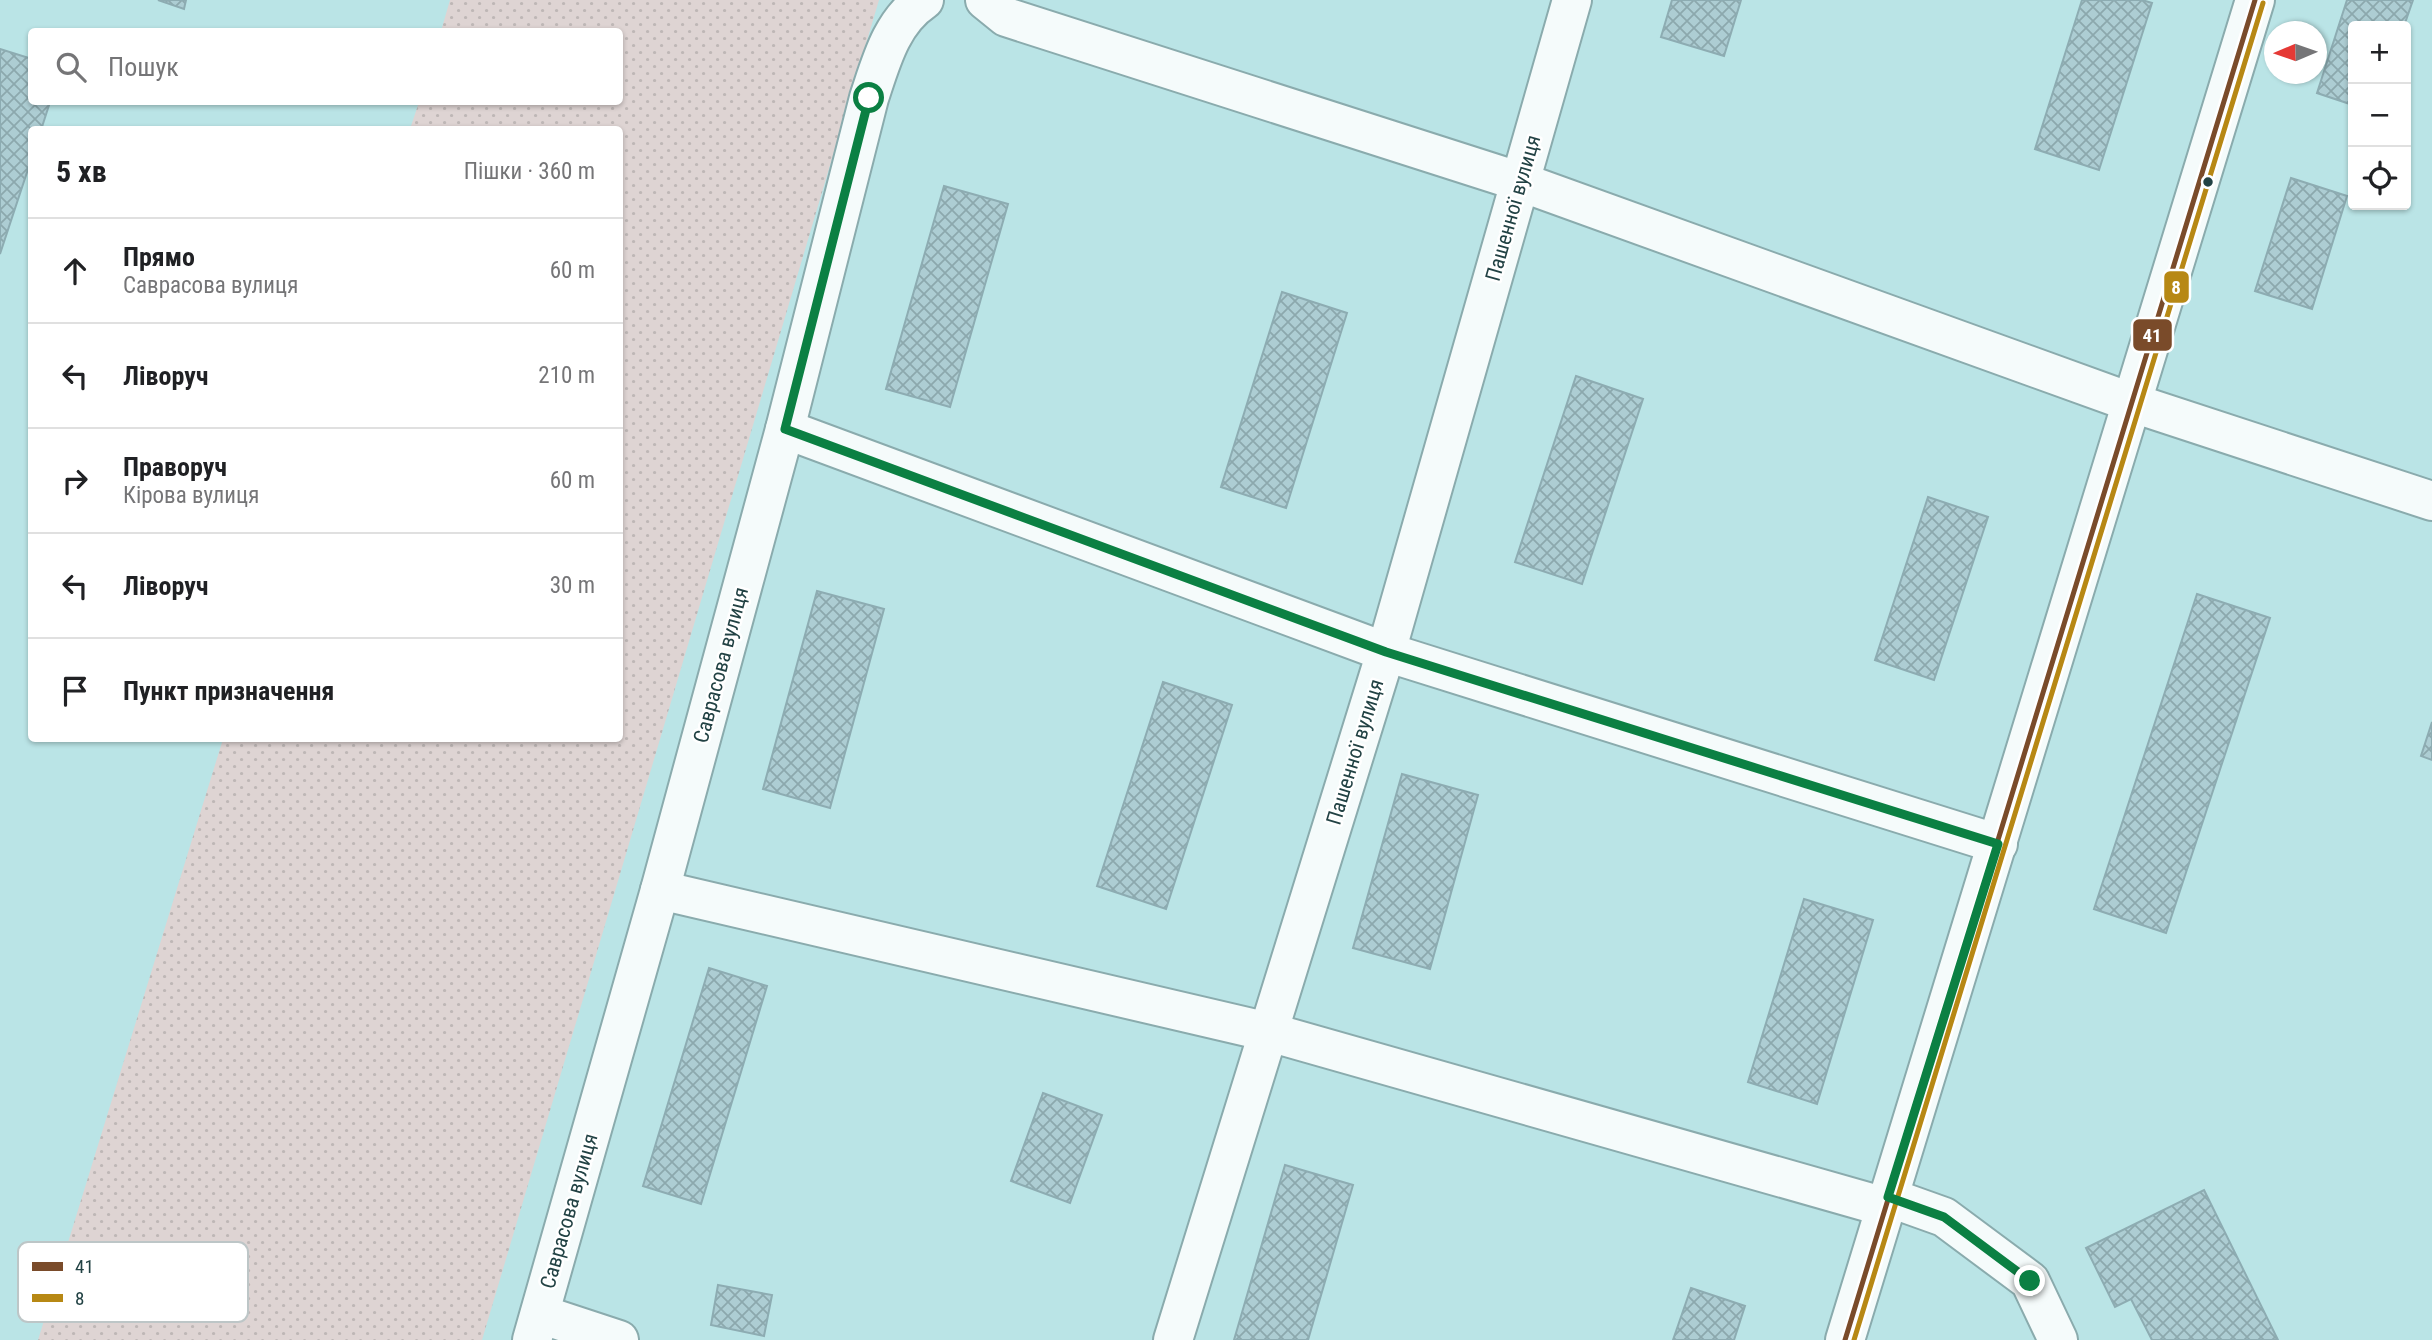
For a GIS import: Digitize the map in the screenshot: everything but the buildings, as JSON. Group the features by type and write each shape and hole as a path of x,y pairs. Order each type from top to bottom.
{"street":[{"name":"Саврасова вулиця","path":"536,1327 660,890 785,429 869,98 886,46 912,8 924,0"},
{"path":"985,0 1006,17 1521,182 2133,403 2432,500"},
{"name":"Пашенної вулиця","path":"1173,1340 1386,652 1572,0"},
{"path":"1845,1340 2255,0"},
{"path":"785,429 1386,652 1998,844"},
{"path":"660,890 1269,1032 1944,1217 2030,1281 2058,1340"},
{"path":"536,1327 619,1340"}],"shaded area":[{"path":"450,0 879,0 482,1340 38,1340 44,1322 248,1322 248,1242 68,1242 222,742 623,742 623,126 411,126 418,105 623,105 623,28 442,28"}],"transit line":[{"name":"41","path":"1845,1340 2255,0"},
{"name":"8","path":"1854,1340 2263,3"}],"route":[{"path":"869,98 785,429 1386,652 1998,844 1888,1197 1944,1217 2030,1281"}]}
